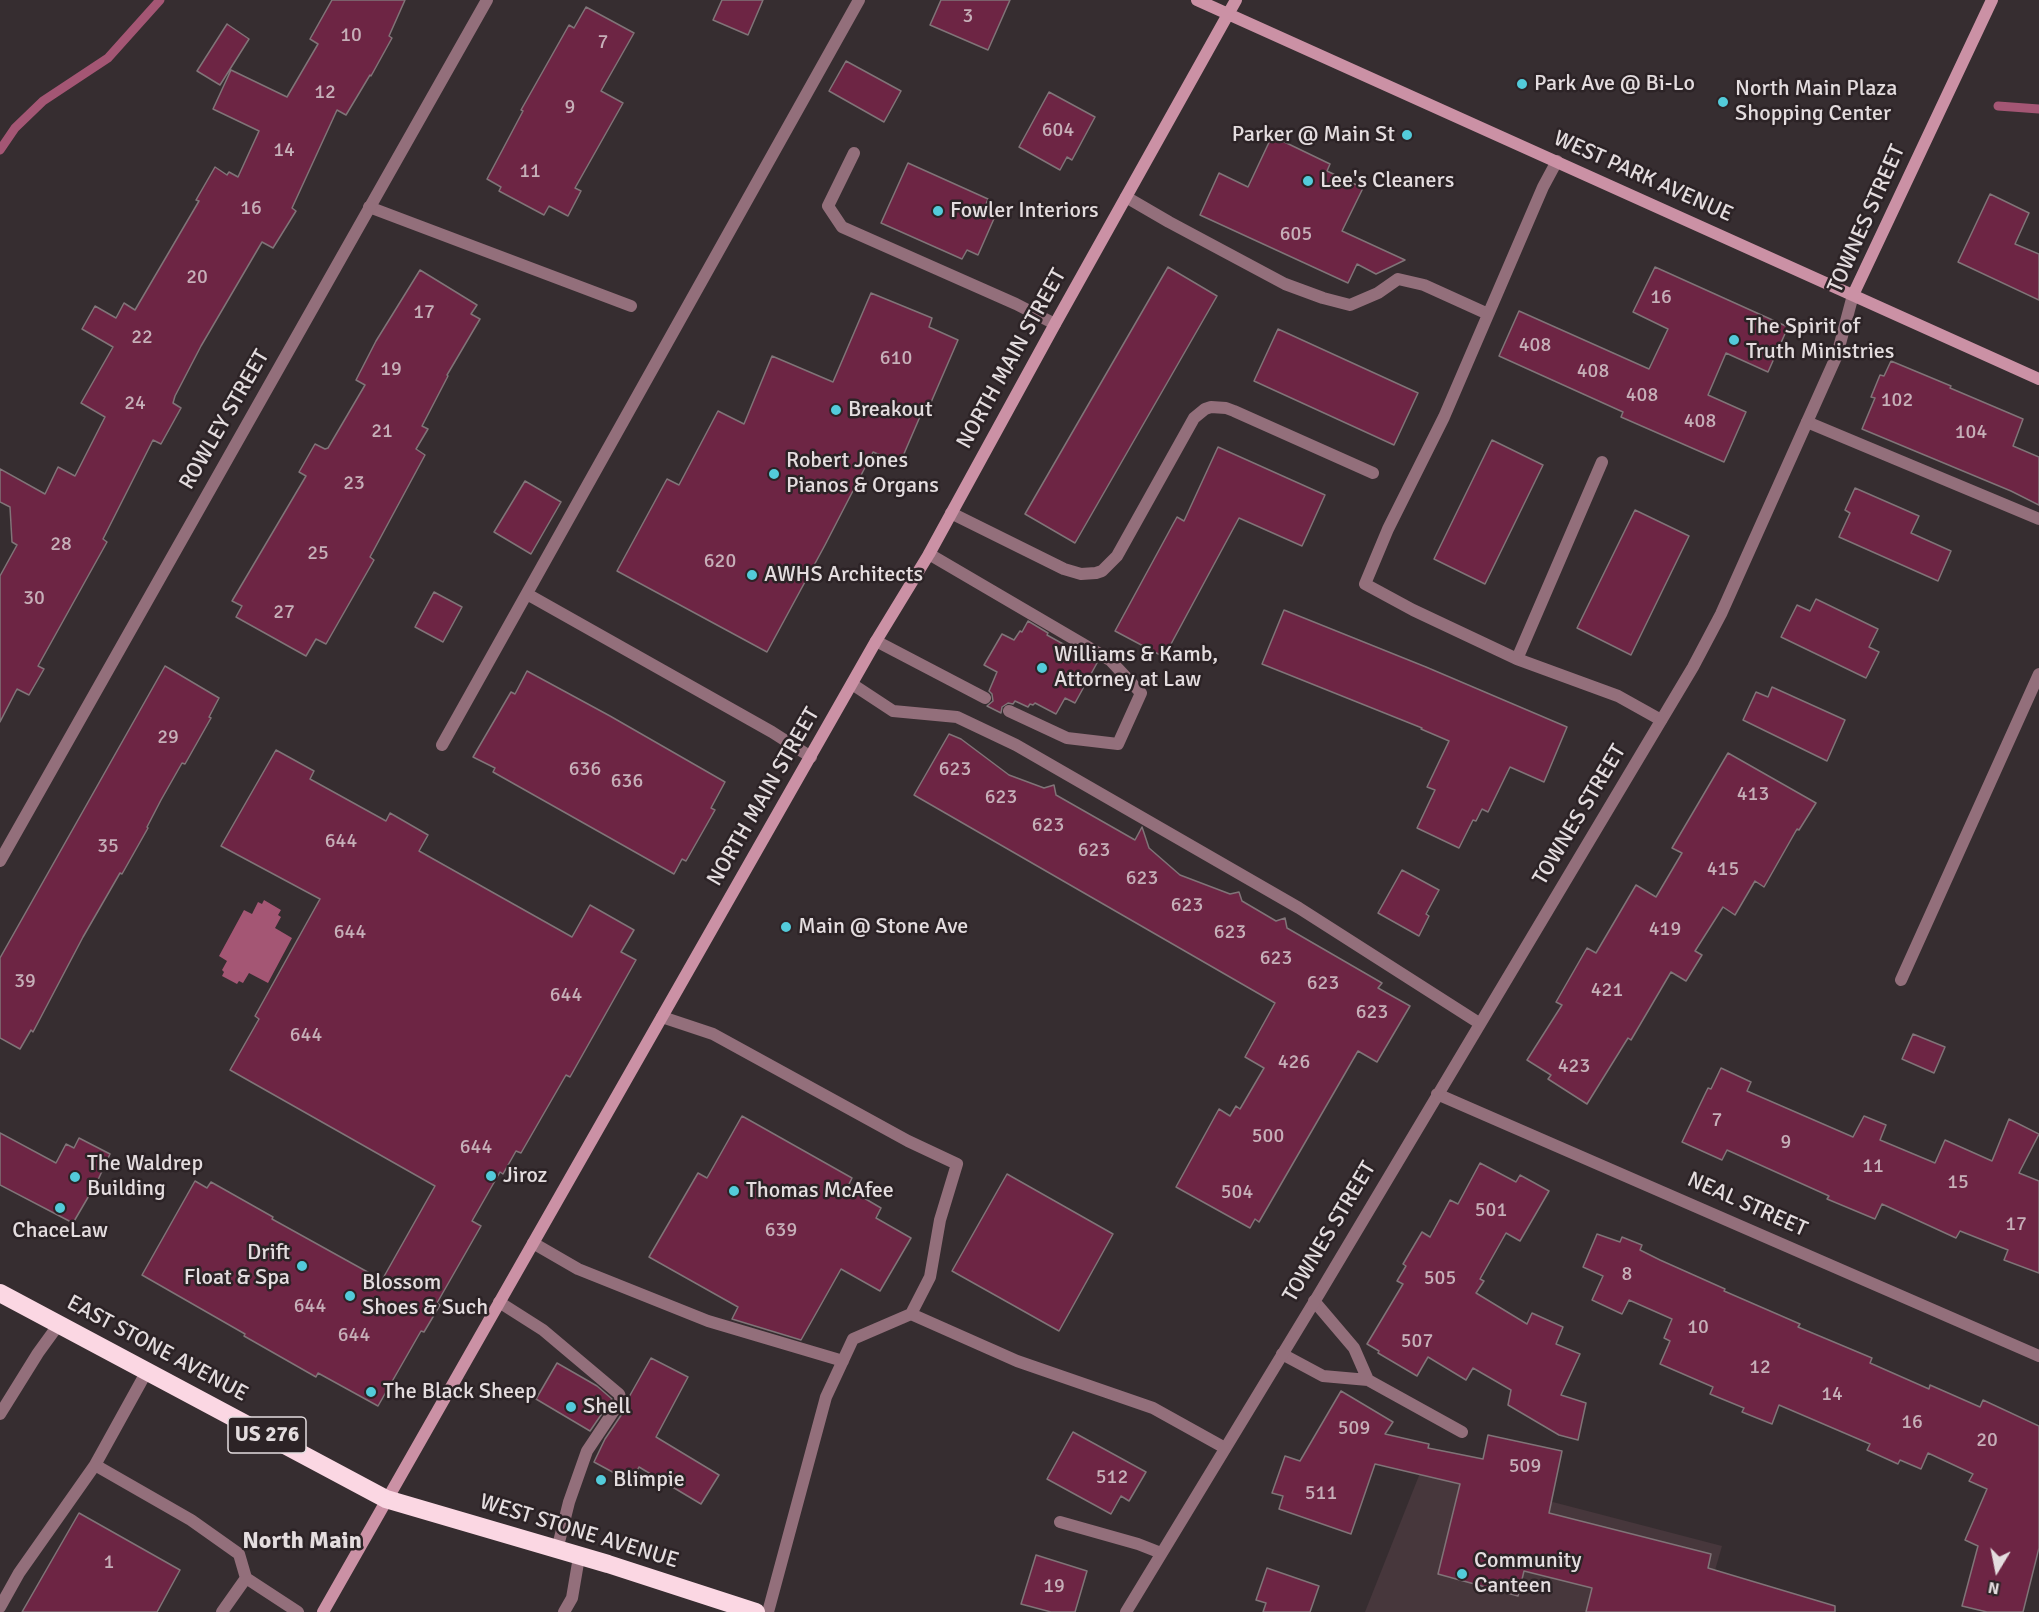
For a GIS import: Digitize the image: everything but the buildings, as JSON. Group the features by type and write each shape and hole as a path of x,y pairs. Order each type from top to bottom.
{"highway":[{"name":"EAST STONE AVENUE","path":"0,1293 387,1500"},
{"name":"WEST STONE AVENUE","path":"387,1500 756,1612"}],"street":[{"name":"ROWLEY STREET","path":"0,861 487,0"},
{"path":"442,745 859,0"},
{"name":"WEST PARK AVENUE","path":"1197,0 1557,160 2039,379"},
{"name":"NORTH MAIN STREET","path":"323,1612 876,641 929,554 1236,0"},
{"name":"TOWNES STREET","path":"1126,1612 1693,667 1721,614 1837,355 1853,295 1992,0"},
{"path":"854,153 828,206 842,226 1016,304 1055,324"},
{"path":"1557,160 1543,187 1444,417 1388,529 1365,584 1413,610 1517,659 1618,696 1661,720"},
{"path":"1126,197 1286,284 1323,298 1350,305 1378,293 1398,279 1424,285 1488,314"},
{"path":"369,207 631,306"},
{"path":"951,513 1064,569 1081,574 1102,571 1117,556 1194,418 1205,409 1218,406 1373,473"},
{"path":"1807,422 2039,519"},
{"path":"1517,659 1602,462"},
{"path":"929,554 1110,660 1141,693 1118,744 1067,738 1009,711"},
{"path":"526,594 772,732 811,757"},
{"path":"876,641 985,698"},
{"path":"1902,980 2039,674"},
{"path":"852,684 893,711 957,717 1016,745 1299,908 1479,1023"},
{"path":"662,1017 713,1034 908,1141 957,1164 940,1220 930,1278 911,1314 853,1339 826,1397 768,1612"},
{"name":"NEAL STREET","path":"1437,1094 2039,1356"},
{"path":"533,1243 578,1269 708,1321 843,1361"},
{"path":"1314,1301 1354,1348 1368,1380"},
{"path":"500,1302 550,1336 620,1394 621,1400 587,1451 569,1502 557,1550"},
{"path":"911,1314 1017,1362 1153,1408 1225,1448"},
{"path":"0,1414 59,1324"},
{"path":"1282,1354 1323,1376 1368,1380 1462,1432"},
{"path":"0,1607 19,1573 95,1465 147,1371"},
{"path":"95,1465 191,1520 239,1554 246,1578 298,1612"},
{"path":"1060,1522 1138,1544 1161,1553"},
{"path":"564,1612 572,1598 579,1557"},
{"path":"222,1612 246,1578"}],"shaded area":[{"path":"264,900 281,910 278,915 281,917 275,928 292,938 268,983 249,973 243,983 239,981 237,984 222,976 224,972 222,970 227,961 219,956 244,910 252,914 258,902 262,904"},
{"path":"1422,1468 1722,1546 1703,1612 1365,1612"}],"waterway":[{"path":"0,150 15,128 43,101 108,58 160,0"},
{"path":"1998,106 2039,109"}],"place":[{"name":"Park Ave @ Bi-Lo","path":"1522,84"},
{"name":"North Main Plaza Shopping Center","path":"1723,102"},
{"name":"Parker @ Main St","path":"1407,135"},
{"name":"Lee's Cleaners","path":"1308,181"},
{"name":"Fowler Interiors","path":"938,211"},
{"name":"The Spirit of Truth Ministries","path":"1734,340"},
{"name":"Breakout","path":"836,410"},
{"name":"Robert Jones Pianos & Organs","path":"774,474"},
{"name":"AWHS Architects","path":"752,575"},
{"name":"Williams & Kamb, Attorney at Law","path":"1042,668"},
{"name":"Main @ Stone Ave","path":"786,927"},
{"name":"Jiroz","path":"491,1176"},
{"name":"The Waldrep Building","path":"75,1177"},
{"name":"Thomas McAfee","path":"734,1191"},
{"name":"ChaceLaw","path":"60,1208"},
{"name":"Drift Float & Spa","path":"302,1266"},
{"name":"Blossom Shoes & Such","path":"350,1296"},
{"name":"The Black Sheep","path":"371,1392"},
{"name":"Shell","path":"571,1407"},
{"name":"Blimpie","path":"601,1480"},
{"name":"Community Canteen","path":"1462,1574"}],"district":[{"name":"North Main","path":"302,1542"}]}
